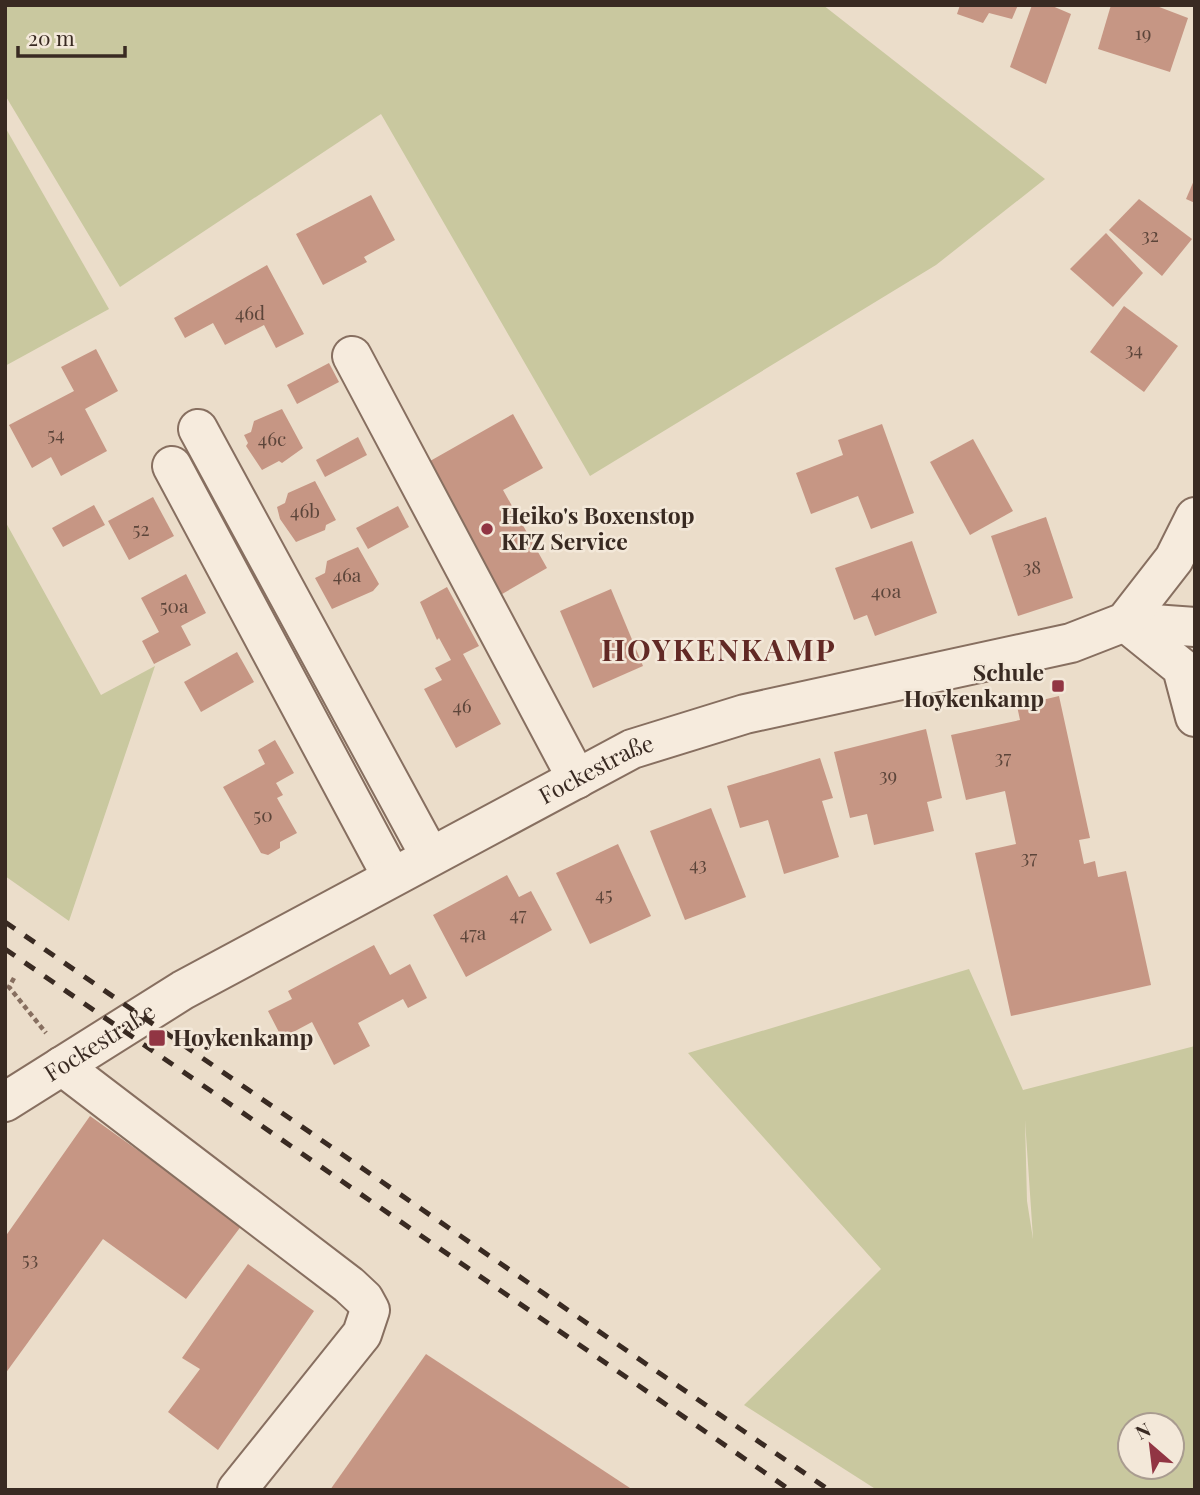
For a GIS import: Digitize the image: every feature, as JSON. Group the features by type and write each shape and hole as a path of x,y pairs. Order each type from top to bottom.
{"street":[{"path":"352,356 577,779"},
{"path":"198,429 430,856"},
{"path":"172,466 392,877"},
{"path":"1125,622 1174,559 1195,517"},
{"path":"1125,622 1195,627"},
{"path":"1125,622 1182,667 1195,718"},
{"name":"Fockestraße","path":"5,1102 183,990 632,749 745,714 1071,643 1125,622"},
{"path":"65,1064 349,1285 365,1299 370,1310 362,1334 237,1490"}],"path":[{"path":"14,978 9,987 65,1064"}],"green space":[{"path":"5,5 823,5 1045,179 936,265 590,476 381,114 120,287 5,95"},
{"path":"5,127 109,309 5,366"},
{"path":"5,521 101,695 155,666 69,921 5,876"},
{"path":"969,969 1023,1090 1195,1046 1195,1490 877,1490 744,1405 881,1269 688,1053","holes":["1025,1120 1033,1238 1027,1201"]}],"building":[{"path":"960,5 1018,5 1012,19 989,13 983,23 957,14"},
{"path":"1032,5 1050,5 1071,14 1046,84 1010,67"},
{"path":"1111,5 1154,5 1188,18 1170,72 1098,49"},
{"path":"1195,178 1195,203 1186,199"},
{"path":"371,195 395,240 364,257 367,262 323,285 296,234"},
{"path":"1139,199 1192,239 1162,276 1109,230"},
{"path":"1106,233 1143,273 1113,307 1070,269"},
{"path":"267,265 304,334 276,348 264,325 225,345 213,323 185,338 174,318"},
{"path":"1124,306 1178,346 1144,392 1090,352"},
{"path":"96,349 118,391 85,409 107,451 61,476 51,457 32,468 9,425 74,391 61,367"},
{"path":"329,363 339,382 297,404 287,385"},
{"path":"282,409 303,448 282,463 279,461 262,470 246,446 248,443 244,435 251,432 254,421"},
{"name":"Heiko's Boxenstop KFZ Service","path":"513,414 543,468 503,490 547,568 490,601 416,469"},
{"path":"882,424 914,513 871,529 858,496 811,514 796,473 843,455 838,440"},
{"path":"358,437 367,455 325,477 316,460"},
{"path":"973,439 1013,511 970,535 930,462"},
{"path":"315,481 336,520 326,525 325,530 296,542 280,519 277,507 285,503 288,493"},
{"path":"153,497 174,536 129,560 108,521"},
{"path":"94,505 105,525 63,547 52,528"},
{"path":"398,506 409,527 368,549 356,528"},
{"path":"1046,517 1073,598 1018,616 991,536"},
{"path":"912,541 937,613 875,636 867,615 854,620 835,568"},
{"path":"358,547 379,584 373,591 332,609 315,578 325,573 327,561"},
{"path":"186,574 206,613 181,626 191,645 154,664 142,641 159,632 141,598"},
{"path":"447,587 479,646 463,654 501,724 456,748 424,689 442,680 435,668 451,660 439,638 437,640 420,602"},
{"path":"611,589 643,666 593,688 560,611"},
{"path":"237,652 254,682 201,712 184,682"},
{"path":"1059,696 1090,838 1079,840 1084,864 1095,861 1098,877 1126,871 1151,985 1011,1016 975,853 1016,844 1005,791 966,800 951,735 1020,720 1017,706"},
{"path":"926,729 942,798 927,802 934,831 874,845 867,814 850,818 834,752"},
{"path":"275,740 294,773 276,783 283,795 277,798 297,833 280,842 280,848 268,855 261,853 223,787 265,764 258,750"},
{"path":"820,758 833,798 822,801 839,857 784,874 768,820 740,828 727,786"},
{"path":"711,808 746,897 685,920 650,831"},
{"path":"618,844 651,916 590,944 556,873"},
{"path":"507,875 519,897 531,891 552,930 466,977 433,915"},
{"path":"374,945 390,975 410,964 427,998 408,1008 403,999 358,1023 370,1046 334,1065 312,1022 282,1038 268,1011 292,999 288,991"},
{"path":"90,1116 242,1225 186,1299 103,1239 5,1374 5,1237"},
{"path":"248,1264 314,1311 218,1450 168,1412 200,1369 182,1358"},
{"path":"426,1354 633,1490 330,1490"}],"railway":[{"path":"5,922 829,1490"},
{"path":"5,949 790,1490"}],"place":[{"name":"Heiko's Boxenstop KFZ Service","path":"487,529"},
{"name":"Schule Hoykenkamp","path":"1058,686"},
{"name":"Hoykenkamp","path":"157,1038"}],"district":[{"name":"HOYKENKAMP","path":"719,651"}]}
